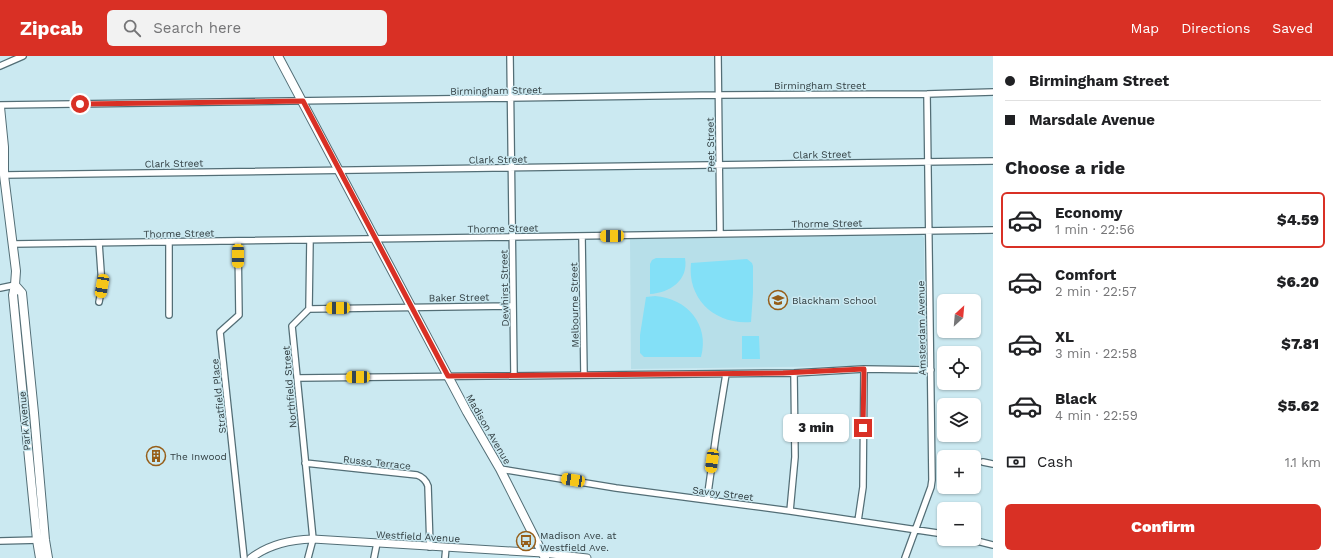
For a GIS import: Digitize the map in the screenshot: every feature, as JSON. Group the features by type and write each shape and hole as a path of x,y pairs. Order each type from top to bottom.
{"main road":[{"name":"Madison Avenue","path":"278,56 448,376 500,469 544,556"},
{"name":"Park Avenue","path":"0,106 4,147 4,172"},
{"name":"Park Avenue","path":"0,155 4,172 13,244 15,285 22,293 34,413 41,540 40,558"},
{"name":"Park Avenue","path":"41,540 48,558"}],"street":[{"path":"0,66 23,56"},
{"name":"Dewhirst Street","path":"510,56 514,375"},
{"name":"Peet Street","path":"718,56 720,234"},
{"name":"Birmingham Street","path":"0,106 993,92"},
{"name":"Amsterdam Avenue","path":"905,558 932,484 927,94"},
{"name":"Clark Street","path":"4,172 339,170 993,161"},
{"name":"Thorme Street","path":"13,244 993,230"},
{"name":"Melbourne Street","path":"582,236 584,375"},
{"path":"309,309 310,240"},
{"name":"Stratfield Place","path":"238,241 239,315 220,332 244,558"},
{"path":"169,242 169,315"},
{"path":"99,243 102,286 100,302"},
{"path":"0,288 15,285"},
{"name":"Baker Street","path":"309,309 513,306"},
{"name":"Northfield Street","path":"309,309 292,326 313,539"},
{"path":"298,378 794,373 864,369 931,370"},
{"path":"858,521 863,487 864,369"},
{"path":"790,511 795,457 794,373"},
{"path":"707,500 726,374"},
{"path":"983,462 993,464"},
{"name":"Russo Terrace","path":"305,463 421,476 426,481 428,486 430,547"},
{"name":"Savoy Street","path":"500,469 616,488 790,511 937,533"},
{"path":"308,558 313,539"},
{"name":"Westfield Avenue","path":"251,558 280,543 313,539 446,548 515,555 587,558"},
{"path":"0,541 41,540"},
{"path":"981,542 993,545"},
{"path":"374,558 377,543"},
{"path":"445,558 446,548"}],"shaded area":[{"name":"Blackham School","path":"922,235 924,238 924,365 631,369 630,239"},
{"path":"656,258 685,258 684,273 681,279 670,288 650,294 650,264 652,260"},
{"path":"747,259 753,266 751,322 738,322 715,314 706,307 694,288 691,276 691,263"},
{"path":"655,296 667,298 677,302 693,315 699,324 702,334 703,345 701,357 644,357 640,353 640,335 646,297"},
{"path":"742,336 759,336 760,359 742,359"}],"place":[{"name":"Blackham School","path":"778,300"},
{"name":"The Inwood","path":"156,456"},
{"name":"Madison Ave. at Westfield Ave.","path":"526,541"}],"route":[{"path":"80,104 303,101 448,376 794,373 864,369 863,428"}]}
